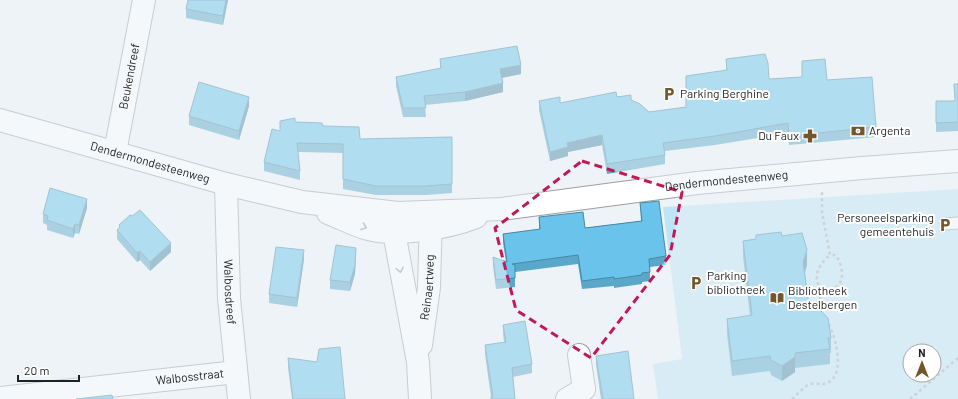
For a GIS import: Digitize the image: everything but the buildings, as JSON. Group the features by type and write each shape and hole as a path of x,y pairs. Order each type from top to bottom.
{"main road":[{"name":"Beukendreef","path":"115,152 144,0"},
{"name":"Dendermondesteenweg","path":"0,120 226,184 398,222 463,222 496,209 697,183 958,161"},
{"name":"Walbosdreef","path":"226,184 229,298 240,399"},
{"name":"Reinaertweg","path":"418,362 429,287 431,221"},
{"name":"Reinaertweg","path":"398,222 396,243 418,362 420,399"},
{"path":"567,399 584,389 579,355"},
{"name":"Walbosstraat","path":"0,398 236,372"}],"lane":[{"path":"946,224 958,223"}],"path":[{"path":"821,172 822,212 830,255"},
{"path":"835,254 839,258 842,280 840,284 831,290 822,290 818,286 816,278 818,268 830,255 835,254"},
{"path":"792,399 809,384 828,383 837,371 835,337 831,327 819,309 822,290"},
{"path":"910,399 958,358"}],"highlighted area":[{"path":"582,161 682,192 670,255 591,358 516,310 495,228"}],"shaded area":[{"path":"958,189 958,399 658,399 653,364 682,359 663,207"}],"place":[{"name":"Parking Berghine","path":"669,94"},
{"name":"Argenta","path":"858,131"},
{"name":"Du Faux","path":"810,136"},
{"name":"Personeelsparking gemeentehuis","path":"945,225"},
{"name":"Parking bibliotheek","path":"696,283"},
{"name":"Bibliotheek Destelbergen","path":"777,298"}]}
